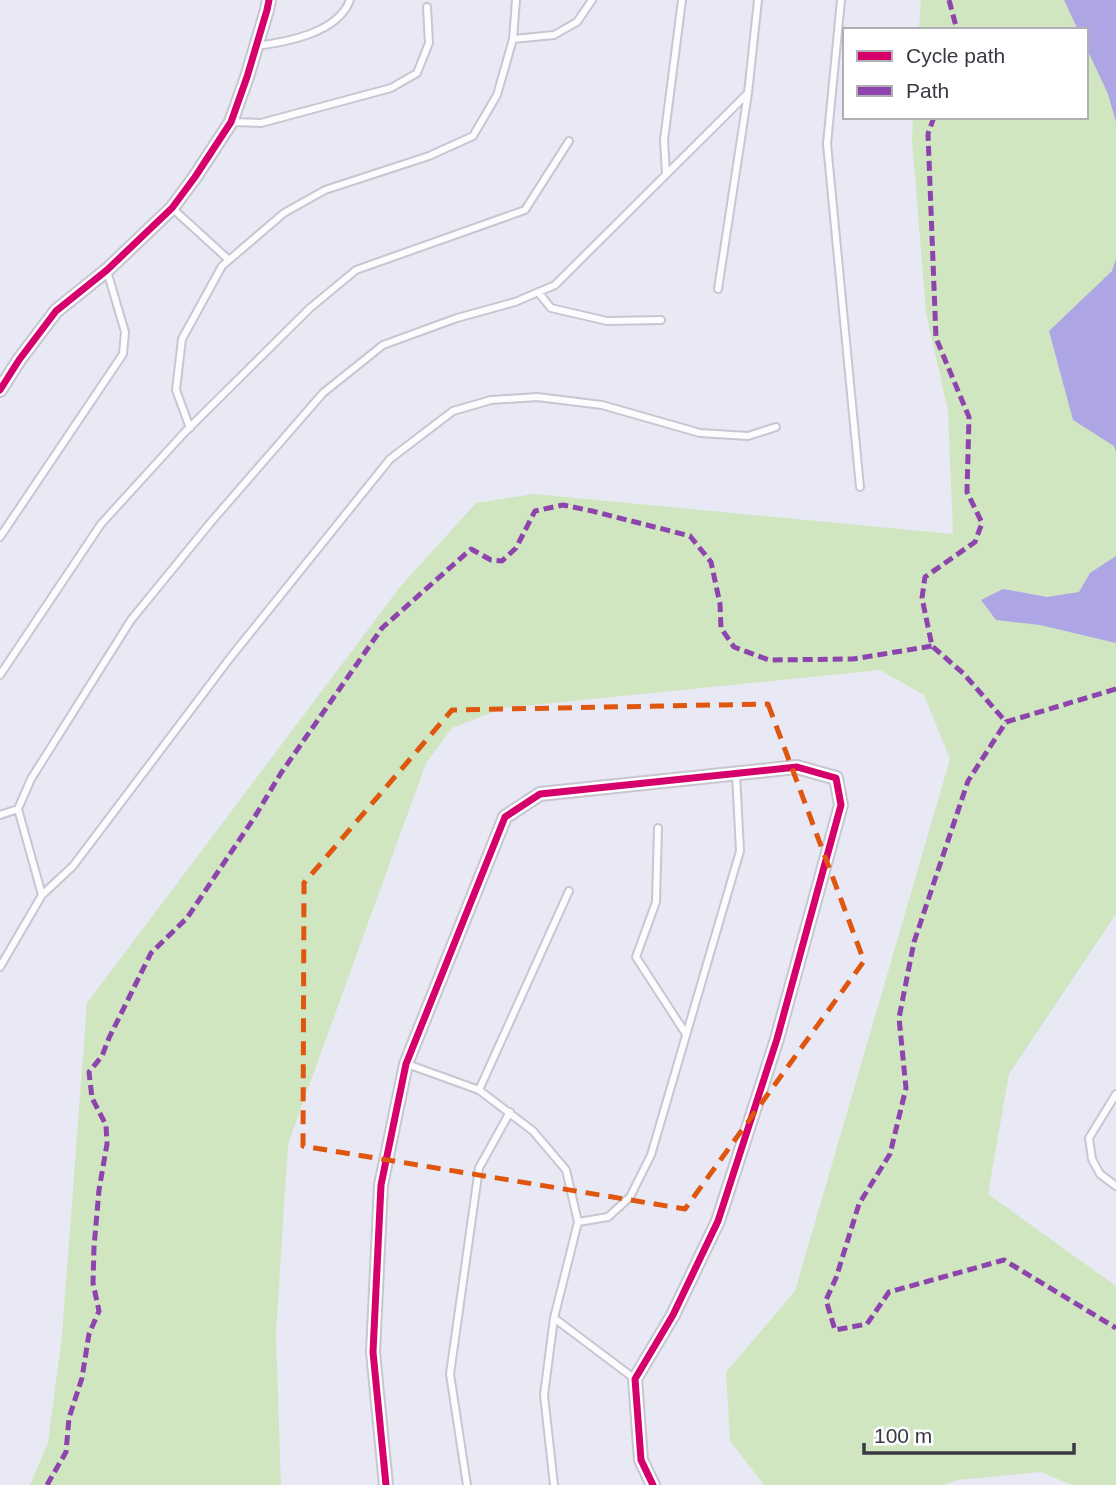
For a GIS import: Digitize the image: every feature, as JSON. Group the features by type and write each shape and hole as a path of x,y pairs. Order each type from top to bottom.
{"street":[{"path":"0,390 19,360 57,311 107,270 172,208 195,177 231,121 269,0"},
{"path":"386,1485 373,1352 381,1185 406,1064 505,817 540,794 797,767 836,778 841,806 777,1039 718,1221 673,1315 635,1378 641,1460 653,1485"}],"lane":[{"path":"256,46 286,42 330,25 348,8 350,0"},
{"path":"190,428 176,390 182,339 222,266 284,213 326,190 429,156 473,136 498,95 513,39 516,0"},
{"path":"513,39 554,35 577,22 592,0"},
{"path":"666,174 664,140 682,0"},
{"path":"718,289 748,93 758,0"},
{"path":"841,0 827,144 860,487"},
{"path":"231,121 261,123 391,88 417,73 429,43 427,7"},
{"path":"42,895 18,809 31,779 131,620 211,522 323,393 383,345 457,318 515,302 555,285 748,93"},
{"path":"0,675 101,524 190,428 310,308 356,270 525,210 569,141"},
{"path":"172,208 229,260"},
{"path":"0,537 123,354 125,332 107,270"},
{"path":"538,292 551,308 585,316 607,321 661,320"},
{"path":"0,967 42,895 74,866 230,658 390,458 453,411 492,400 537,397 602,405 700,433 748,436 776,427"},
{"path":"578,1222 608,1217 630,1198 651,1155 740,851 736,774"},
{"path":"0,816 18,809"},
{"path":"658,828 656,902 636,957 686,1034"},
{"path":"479,1090 569,891"},
{"path":"406,1064 479,1090 533,1131 566,1170 578,1222 554,1318 544,1395 554,1485"},
{"path":"1116,1094 1089,1138 1092,1159 1100,1174 1116,1186"},
{"path":"467,1485 450,1374 479,1168 510,1112"},
{"path":"554,1318 635,1378"}],"highlighted area":[{"path":"768,704 864,961 685,1209 303,1146 304,883 452,710"}],"green space":[{"path":"921,0 1116,0 1116,914 1009,1074 988,1194 1116,1286 1116,1485 1072,1485 1041,1472 958,1480 944,1485 764,1485 730,1441 726,1372 795,1291 950,759 924,695 880,670 503,708 452,728 426,763 288,1144 276,1335 281,1485 30,1485 48,1443 62,1335 87,1003 400,587 476,503 534,494 953,534 948,411 926,313 912,139 913,119 1088,119 1088,28 919,28"}],"shaded area":[{"path":"1064,0 1116,0 1116,122 1108,94 1088,51 1088,28 1077,28"},
{"path":"1116,259 1116,452 1114,446 1073,420 1049,331 1112,271"},
{"path":"1116,556 1116,643 1040,625 996,620 981,600 1003,589 1047,597 1079,592 1090,573"}],"marked path":[{"path":"949,0 956,28"},
{"path":"933,119 928,134 936,338 969,417 967,492 982,523 975,542 925,577 922,598 932,646 964,674 1006,722"},
{"path":"47,1485 66,1452 69,1418 82,1378 89,1334 99,1311 93,1283 94,1247 99,1190 107,1144 106,1125 92,1098 89,1072 102,1056 151,953 187,918 281,773 382,628 471,549 491,560 502,561 516,548 535,511 563,505 690,536 711,562 720,604 721,628 734,647 769,660 853,659 932,646"},
{"path":"1116,689 1006,722 968,781 914,942 899,1018 906,1088 890,1154 859,1204 836,1278 826,1300 835,1330 867,1324 889,1292 1004,1260 1116,1328"}],"cycle path":[{"path":"0,390 56,311 107,270 172,208 195,177 231,122 269,0"},
{"path":"386,1485 373,1352 381,1185 406,1064 505,817 540,794 797,767 836,778 841,805 777,1039 718,1221 673,1315 635,1379 641,1460 653,1485"}]}
